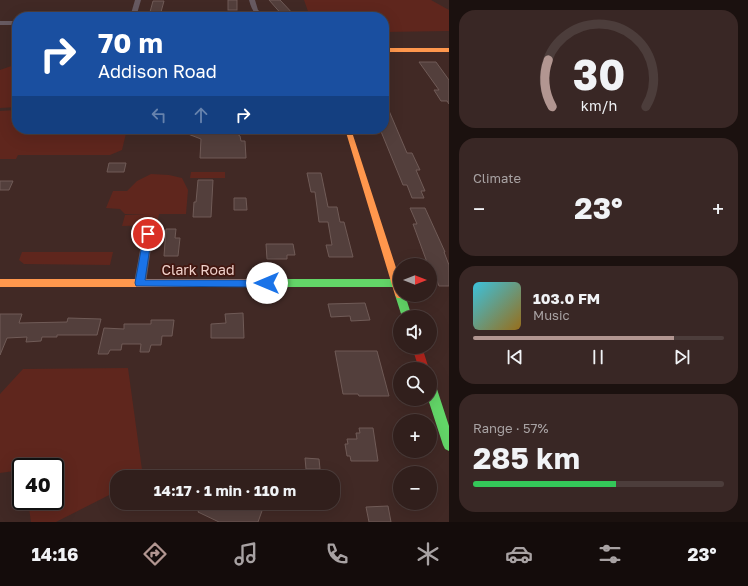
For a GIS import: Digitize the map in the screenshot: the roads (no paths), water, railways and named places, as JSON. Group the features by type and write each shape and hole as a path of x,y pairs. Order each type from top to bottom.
{"street":[{"path":"134,12 138,0"},
{"path":"252,0 256,12"},
{"path":"0,24 12,24"},
{"path":"389,50 449,50"},
{"path":"350,134 393,272"},
{"path":"140,283 148,234"},
{"name":"Clark Road","path":"0,283 393,282"},
{"path":"436,406 449,445"}]}
